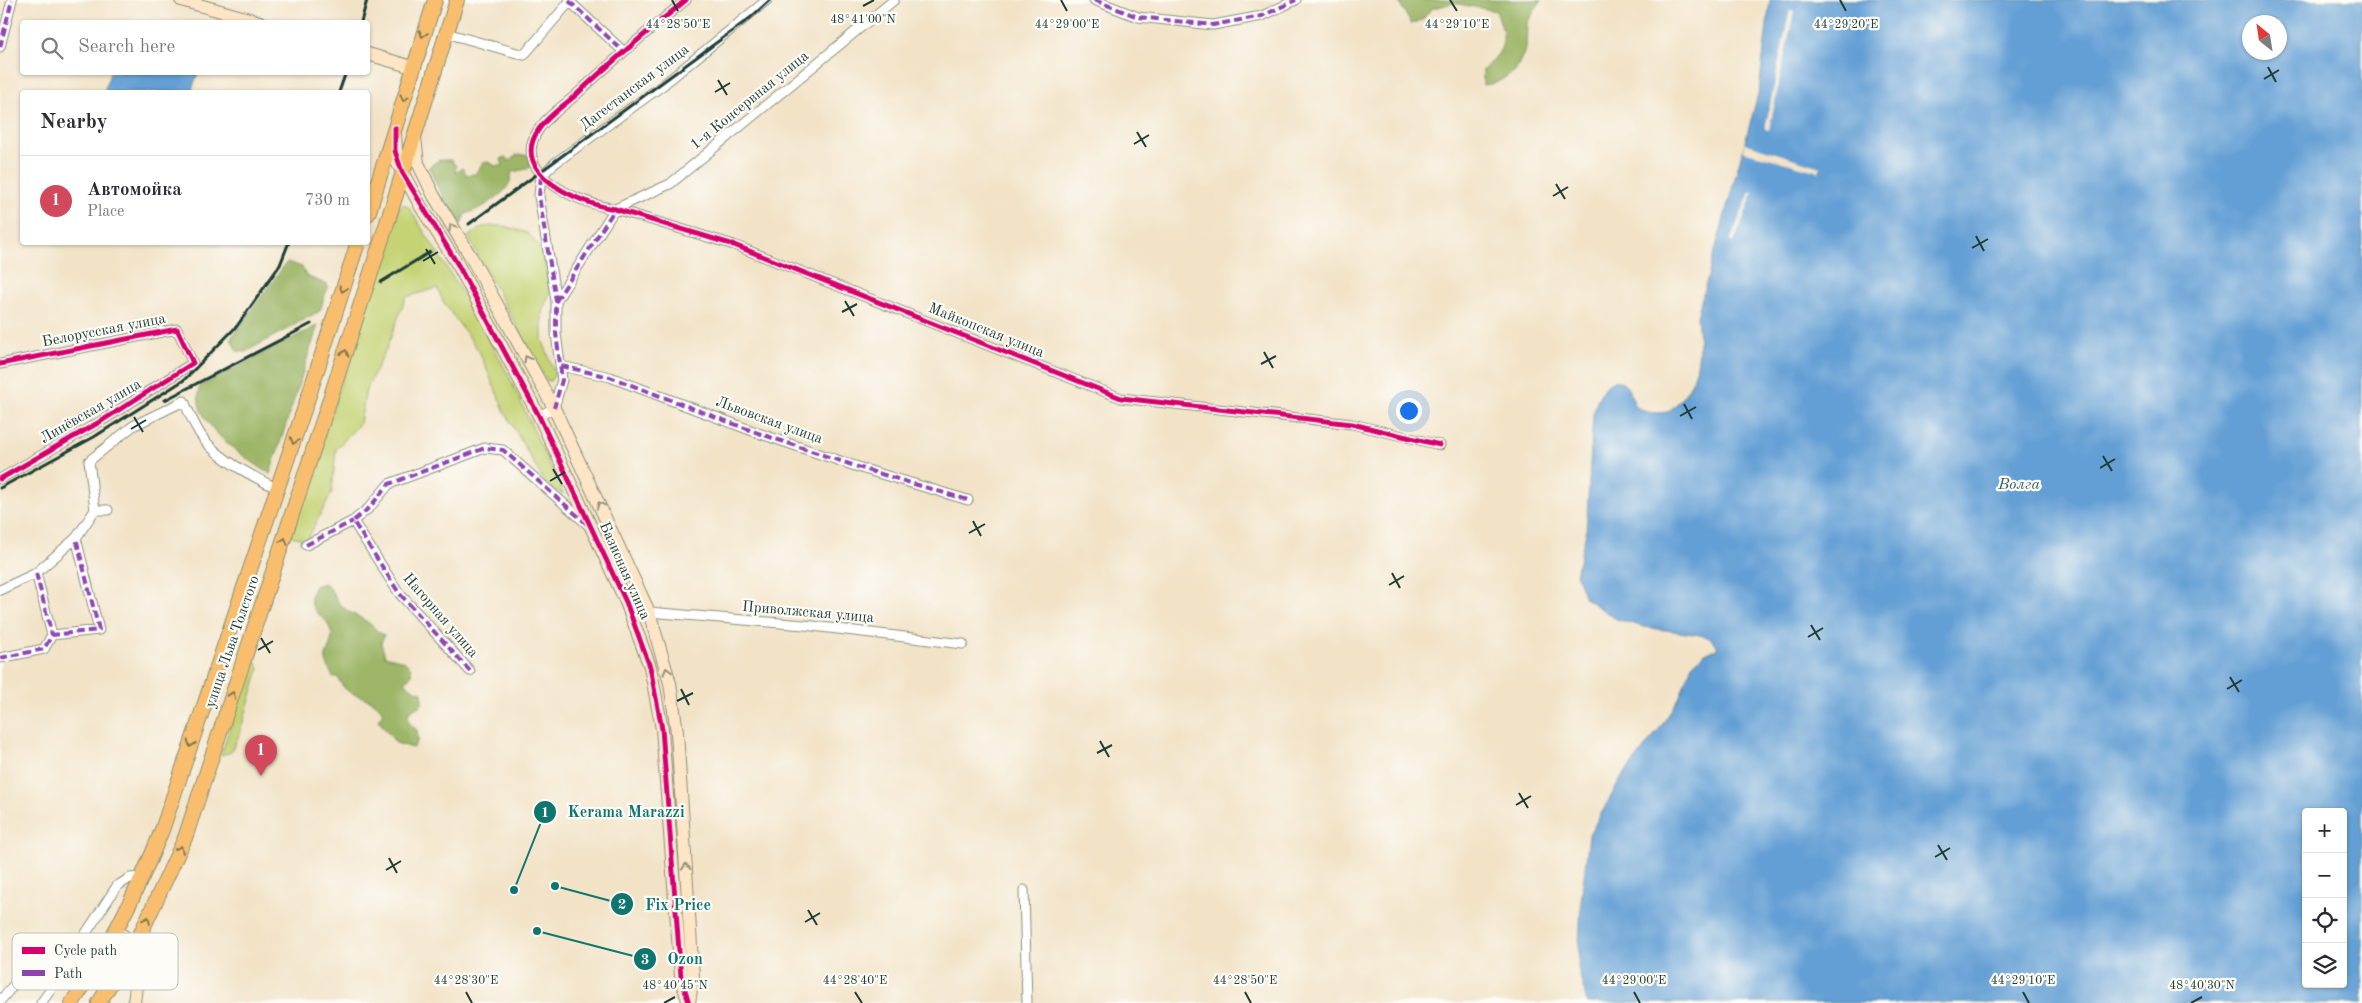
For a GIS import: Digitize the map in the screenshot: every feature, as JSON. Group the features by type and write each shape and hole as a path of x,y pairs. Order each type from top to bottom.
{"main road":[{"path":"370,207 412,67 435,0"},
{"name":"улица Льва Толстого","path":"140,933 185,838 330,399 457,0"},
{"name":"улица Льва Толстого","path":"113,933 143,877 162,830 278,489 357,245"},
{"name":"улица Льва Толстого","path":"72,1003 80,990"},
{"name":"улица Льва Толстого","path":"99,1003 107,990"}],"street":[{"path":"0,47 12,0"},
{"path":"181,0 253,20"},
{"path":"539,416 554,408 562,380 556,332 556,301 539,196 541,176 535,169 530,150 539,129 624,51 686,0"},
{"name":"Дагестанская улица","path":"541,176 555,163 676,75 767,0"},
{"name":"1-я Консервная улица","path":"615,209 670,184 894,0"},
{"path":"1094,0 1138,17 1212,25 1262,16 1296,0"},
{"path":"446,33 524,55 570,1 624,51"},
{"path":"370,55 412,67"},
{"path":"383,165 407,159 395,128"},
{"name":"Базисная улица","path":"407,159 434,196 471,257 554,408 649,612 670,684 677,732 694,976 689,1003"},
{"name":"Базисная улица","path":"402,172 458,265 539,416 626,602 650,667 662,729 681,977 689,1003"},
{"name":"Майкопская улица","path":"541,176 595,206 615,209 734,245 1121,398 1352,424 1440,446"},
{"path":"394,199 406,194 419,203"},
{"path":"556,301 615,209"},
{"name":"Белорусская улица","path":"0,364 177,329 193,363"},
{"name":"Линёвская улица","path":"0,479 111,416 193,363"},
{"name":"Львовская улица","path":"561,366 610,378 758,433 864,469 968,500"},
{"path":"0,590 36,573 76,538 95,510 89,462 133,426 184,401 194,425 207,442 238,468 278,489"},
{"path":"306,545 353,521 369,508 389,484 485,448 503,450 592,529"},
{"path":"95,510 108,510"},
{"name":"Нагорная улица","path":"353,521 399,593 470,671"},
{"path":"52,635 99,630 76,538"},
{"path":"0,658 44,648 52,635 36,573"},
{"name":"Приволжская улица","path":"649,612 804,626 963,644"},
{"path":"86,933 118,886 130,878 143,877"},
{"path":"1024,890 1027,1003"},
{"path":"115,930 120,933"},
{"path":"0,1001 12,987"},
{"path":"41,1003 50,990"},
{"path":"134,1003 135,990"}],"green space":[{"path":"1398,0 1541,0 1527,23 1526,49 1515,71 1496,83 1483,85 1483,70 1491,63 1503,44 1502,30 1496,11 1453,3 1431,9 1422,20 1411,24"},
{"path":"516,155 528,155 532,166 512,172 510,183 501,194 477,210 465,214 461,225 438,188 429,167 439,160 451,160 456,166 455,173 462,168 467,175 475,174 483,163 488,162 496,166 503,166 501,159 505,157 510,161"},
{"path":"403,204 408,206 462,292 507,372 563,494 546,485 505,412 479,351 444,303 437,288 406,297 387,347 366,390 360,423 336,449 332,492 307,540 291,536 398,210"},
{"path":"504,226 527,233 542,248 550,292 542,312 542,339 555,374 550,381 546,380 468,237 482,227"},
{"path":"287,262 302,267 306,276 328,285 320,311 245,352 237,351 231,339 233,335"},
{"path":"318,325 270,474 221,438 210,426 202,413 199,400 200,386"},
{"path":"324,583 330,588 343,607 384,635 381,643 385,656 404,661 411,668 411,675 405,683 415,690 422,692 422,704 408,713 409,723 417,730 418,740 413,748 396,743 378,720 383,713 379,706 347,690 338,677 333,677 326,658 332,635 328,623 314,609 311,601 315,586"},
{"path":"253,655 259,669 239,735 231,752 221,755"}],"water":[{"name":"Волга","path":"1770,0 2362,0 2362,1003 1587,1003 1578,968 1581,901 1589,835 1622,777 1660,728 1679,698 1692,665 1705,653 1717,649 1717,645 1710,638 1700,635 1644,627 1616,619 1585,598 1576,574 1586,532 1593,415 1603,389 1608,383 1613,381 1619,381 1626,386 1635,404 1640,409 1646,412 1668,412 1687,391 1693,380 1699,344 1697,316 1759,91"},
{"path":"109,75 197,75 192,90 105,90"}],"pier":[{"path":"1790,10 1794,11 1769,130 1765,129"},
{"path":"1744,143 1820,167 1819,172 1743,151"},
{"path":"1750,192 1753,192 1734,243 1730,241"}],"railway":[{"path":"362,20 367,0"},
{"path":"469,224 750,18 770,0"},
{"path":"340,90 345,75"},
{"path":"0,488 94,437 184,380 237,326 280,265 288,245"},
{"path":"381,282 430,252"},
{"path":"165,400 311,324"}],"marked path":[{"path":"0,47 12,0"},
{"path":"1094,0 1138,17 1213,25 1262,16 1296,0"},
{"path":"569,1 623,51"},
{"path":"541,176 539,196 556,301 556,333 562,380 554,408"},
{"path":"556,301 615,209"},
{"path":"561,366 610,377 758,433 864,469 968,500"},
{"path":"470,671 399,593 353,521 369,508 389,484 485,448 503,450 587,524"},
{"path":"306,545 353,521"},
{"path":"0,658 44,649 52,635 99,630 76,538"},
{"path":"36,573 52,635"}],"cycle path":[{"path":"686,0 556,111 539,129 532,145 533,160 540,173 552,184 584,201 734,245 1121,398 1352,424 1440,445"},
{"path":"395,128 395,151 402,172 458,265 539,416 626,602 650,667 662,729 681,977 689,1003"},
{"path":"0,364 177,329 193,363 103,420 0,479"}],"place":[{"name":"Автомойка","path":"261,776"},
{"name":"Fix Price","path":"555,886"},
{"name":"Kerama Marazzi","path":"514,890"},
{"name":"Ozon","path":"537,931"}]}
